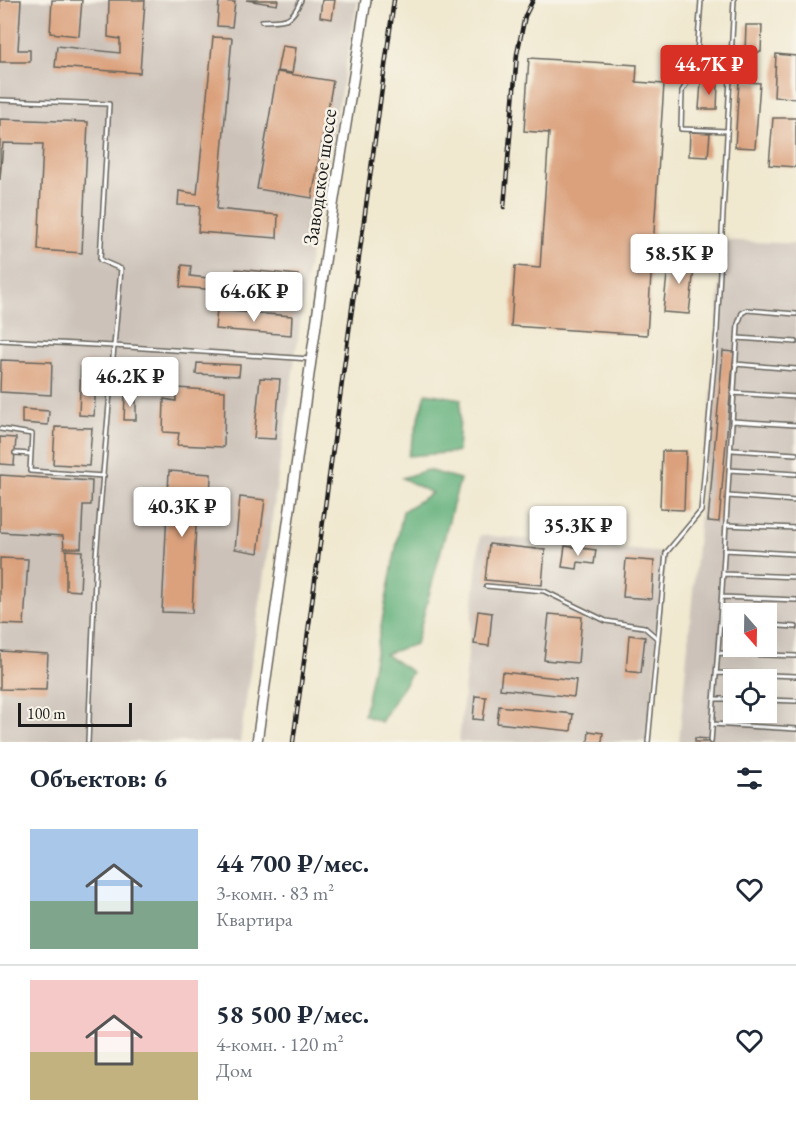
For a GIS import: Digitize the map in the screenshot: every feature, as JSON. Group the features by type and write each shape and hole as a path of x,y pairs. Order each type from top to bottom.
{"main road":[{"name":"Заводское шоссе","path":"257,742 366,0"}],"lane":[{"path":"262,21 286,20 295,15 301,0"},
{"path":"700,0 696,68 682,91 681,129 728,131"},
{"path":"648,742 666,553 701,511 717,330 735,0"},
{"path":"0,100 109,104 100,260 121,269 96,556 88,742"},
{"path":"711,742 738,324 742,313 747,310 796,314"},
{"path":"737,338 796,342"},
{"path":"0,340 312,359"},
{"path":"735,364 796,369"},
{"path":"734,393 796,397"},
{"path":"732,421 796,425"},
{"path":"0,429 32,434 30,471 104,476"},
{"path":"733,450 796,454"},
{"path":"15,453 31,454"},
{"path":"729,470 796,474"},
{"path":"728,496 796,501"},
{"path":"726,525 796,528"},
{"path":"724,550 796,554"},
{"path":"723,574 796,577"},
{"path":"486,586 544,591 606,621 644,627 658,639"},
{"path":"722,597 796,600"},
{"path":"777,626 796,627"},
{"path":"718,653 796,656"},
{"path":"716,673 796,675"},
{"path":"714,699 723,699"},
{"path":"777,700 796,701"},
{"path":"712,724 796,729"}],"shaded area":[{"path":"0,0 358,0 308,267 240,742 0,742"},
{"path":"722,240 796,244 796,742 679,742 717,330"},
{"path":"480,535 666,553 648,742 459,742"}],"green space":[{"path":"426,393 461,399 458,452 408,456"},
{"path":"427,470 460,479 416,644 385,654 412,672 381,722 364,715 403,511 432,493 402,478"}],"building":[{"path":"0,0 21,0 18,50 30,50 30,62 0,62"},
{"path":"52,0 82,0 79,36 50,33"},
{"path":"109,0 145,0 140,73 55,67 57,46 120,53 120,39 108,37"},
{"path":"246,0 278,0 277,5"},
{"path":"322,0 335,0 332,19 320,17"},
{"path":"219,1 235,2 232,27 217,26"},
{"path":"746,25 762,25 761,52 745,52"},
{"path":"213,37 232,38 217,209 278,215 277,238 198,232 200,206 178,205 179,191 197,194"},
{"path":"282,46 296,48 292,73 277,71"},
{"path":"776,54 796,56 796,98 774,97"},
{"path":"529,58 637,65 636,82 664,84 647,335 511,326 515,266 540,268 549,133 524,131"},
{"path":"277,72 333,81 312,198 257,189"},
{"path":"739,81 760,83 755,148 735,147"},
{"path":"701,82 718,83 717,109 699,109"},
{"path":"773,118 796,118 796,167 769,165"},
{"path":"0,119 88,122 82,253 38,250 43,144 3,143 0,180"},
{"path":"690,132 710,133 708,157 689,156"},
{"path":"669,256 695,259 689,314 663,312"},
{"path":"182,265 191,266 190,276 236,281 236,269 298,275 295,296 180,287"},
{"path":"217,310 292,316 291,335 215,329"},
{"path":"723,351 734,352 719,522 708,521"},
{"path":"1,360 52,362 51,395 0,392"},
{"path":"81,362 97,363 94,416 79,415"},
{"path":"197,363 240,365 239,376 196,374"},
{"path":"260,378 280,379 275,439 254,438"},
{"path":"176,388 225,391 224,447 177,445 179,433 163,432 164,399 176,401"},
{"path":"125,396 136,397 136,420 124,420"},
{"path":"22,409 49,411 48,425 22,423"},
{"path":"55,427 92,428 89,466 53,464"},
{"path":"0,437 16,438 14,465 0,464"},
{"path":"662,451 686,451 684,510 660,509"},
{"path":"169,471 211,474 210,502 197,502 192,613 162,612"},
{"path":"0,475 92,481 91,505 83,505 81,548 64,548 63,536 0,532"},
{"path":"240,497 265,500 258,553 235,549"},
{"path":"489,544 545,550 542,585 485,580"},
{"path":"565,546 596,550 594,564 578,562 577,569 562,567"},
{"path":"66,550 82,551 80,591 66,590"},
{"path":"0,558 28,559 24,625 0,624"},
{"path":"626,559 654,561 652,599 623,597"},
{"path":"478,611 492,613 489,646 474,644"},
{"path":"549,614 582,617 578,663 544,660"},
{"path":"629,635 645,637 641,673 626,671"},
{"path":"0,651 48,654 46,690 0,689"},
{"path":"502,672 576,680 574,697 500,689"},
{"path":"475,696 486,697 483,720 473,719"},
{"path":"499,706 573,714 571,731 497,723"},
{"path":"589,731 603,733 602,742 588,742"},
{"path":"695,738 708,739 708,742 695,742"}],"railway":[{"path":"293,742 394,0"},
{"path":"504,207 517,54 525,16 533,0"}]}
